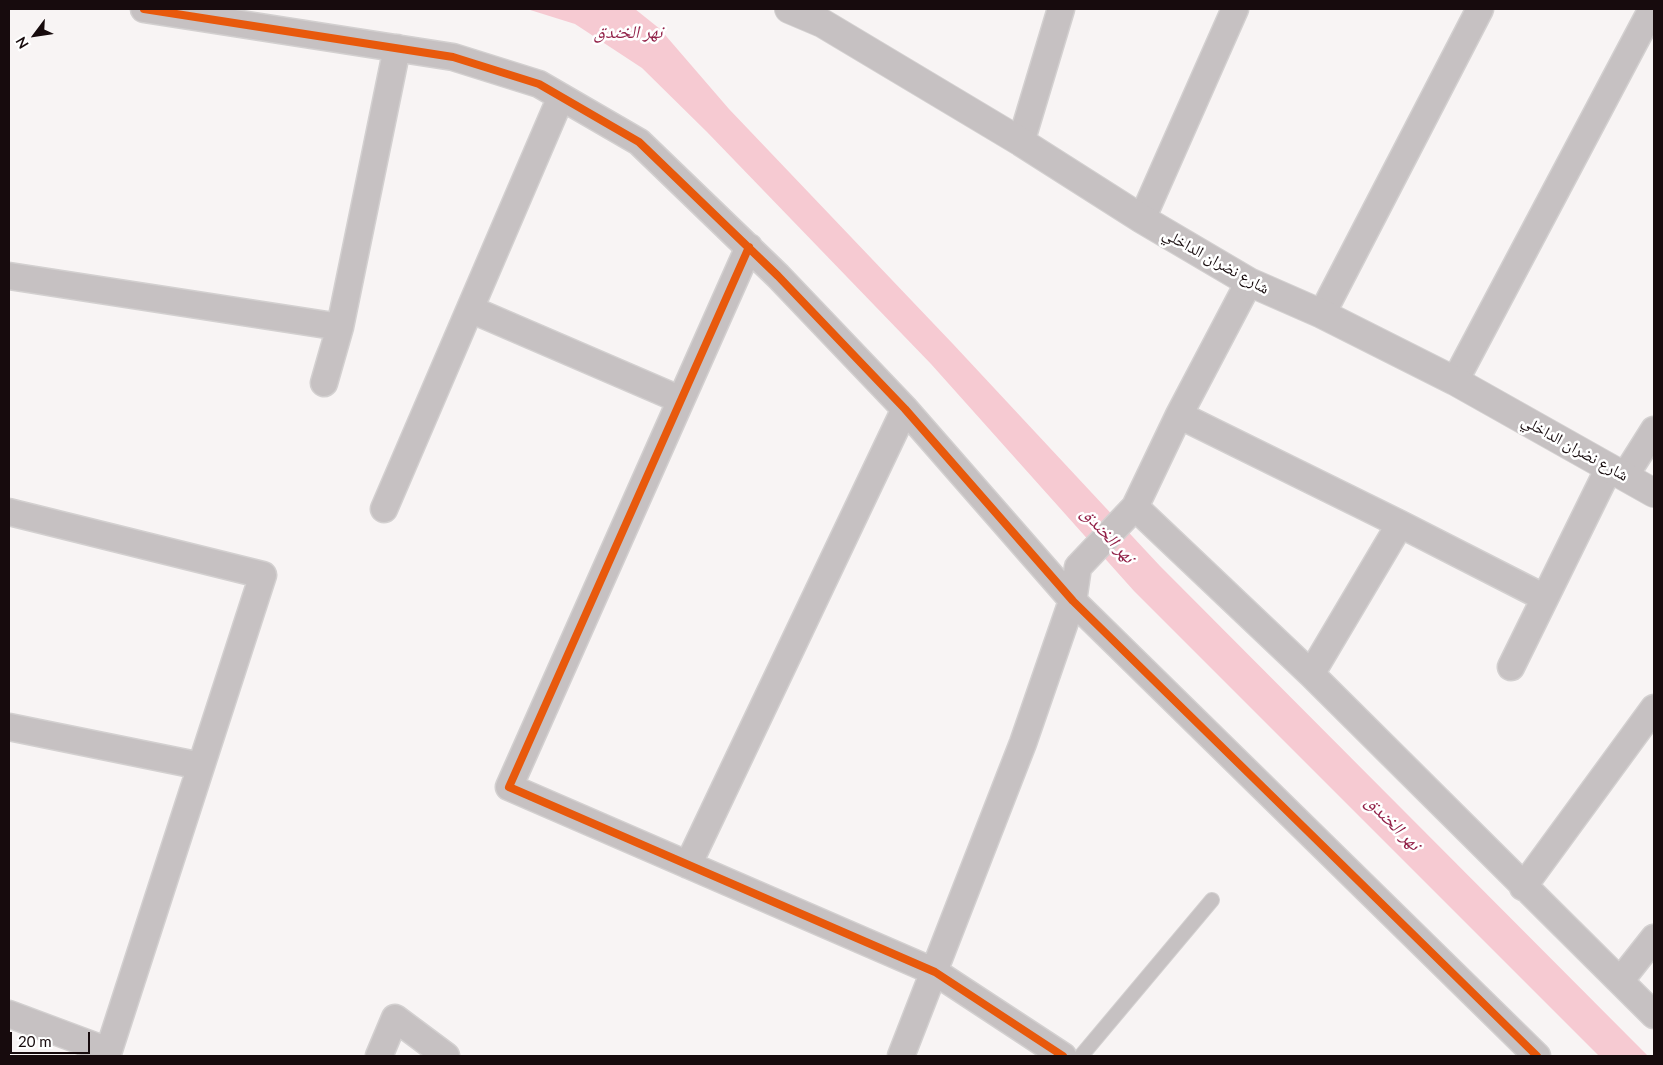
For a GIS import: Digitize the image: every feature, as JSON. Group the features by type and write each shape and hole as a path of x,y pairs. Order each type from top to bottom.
{"street":[{"path":"144,9 453,57 539,84 640,142 778,276 905,409 1073,601 1537,1056"},
{"name":"شارع نضران الداخلي","path":"789,9 824,16 1142,219 1249,282 1322,314 1455,381 1654,493"},
{"path":"1021,142 1061,9"},
{"path":"1142,219 1235,9"},
{"path":"1322,314 1480,9"},
{"path":"1455,381 1652,9"},
{"path":"324,383 340,327 397,48"},
{"path":"384,509 562,97"},
{"path":"749,247 509,787 935,972 1063,1056"},
{"path":"9,276 340,327"},
{"path":"901,1056 1023,743 1073,601 1078,567 1135,507 1179,415 1249,282"},
{"path":"470,309 681,400"},
{"path":"688,865 905,409"},
{"path":"1179,415 1545,598"},
{"path":"1511,668 1545,598 1617,472 1654,430"},
{"path":"1135,507 1311,674 1654,1015"},
{"path":"9,512 263,575 108,1054 9,1014"},
{"path":"1311,674 1400,524"},
{"path":"1524,887 1654,708"},
{"path":"9,727 201,766"},
{"path":"1620,981 1654,938"},
{"path":"379,1056 395,1018 446,1056"}],"lane":[{"path":"1081,1056 1212,900"}],"water":[{"name":"نهر الخندق","path":"527,9 635,9 660,29 729,109 953,344 1160,566 1648,1056 1599,1056 1134,591 931,364 707,132 642,68 575,24"}],"cycle path":[{"path":"144,9 453,57 539,84 639,142 778,276 905,409 1073,601 1537,1056"},
{"path":"749,247 509,787 935,972 1063,1056"}]}
